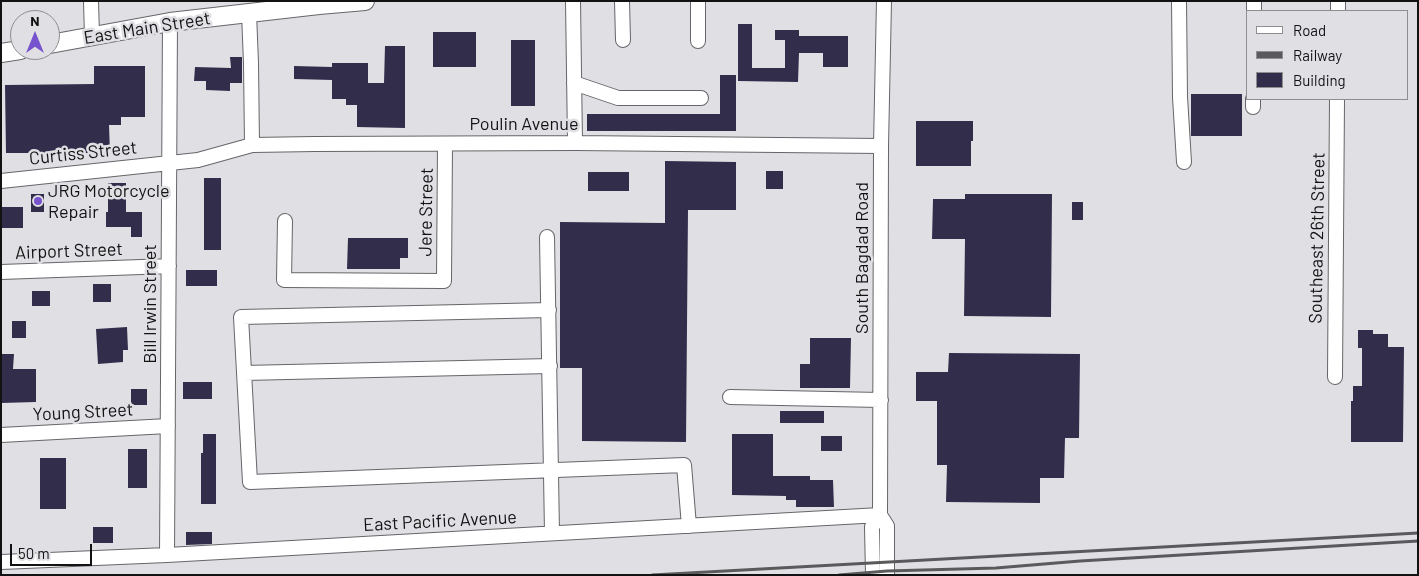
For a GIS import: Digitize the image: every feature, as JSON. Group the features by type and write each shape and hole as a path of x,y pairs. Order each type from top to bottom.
{"main road":[{"name":"East Main Street","path":"60,42 257,8 353,2"}],"street":[{"path":"91,1 92,36"},
{"path":"573,1 575,143"},
{"path":"622,1 623,40"},
{"path":"698,1 698,41"},
{"name":"South Bagdad Road","path":"884,1 881,146 880,515 887,526 887,575"},
{"path":"1179,1 1180,97 1184,162"},
{"path":"252,145 251,63 257,8"},
{"name":"Bill Irwin Street","path":"167,555 170,22"},
{"path":"574,83 618,98 701,98"},
{"name":"Southeast 26th Street","path":"1335,377 1337,100"},
{"name":"Poulin Avenue","path":"169,163 198,160 252,145 575,143 881,146"},
{"name":"Jere Street","path":"285,221 284,280 444,281 445,144"},
{"name":"Curtiss Street","path":"1,181 169,163"},
{"path":"547,237 552,533"},
{"name":"Airport Street","path":"1,272 169,266"},
{"path":"549,310 241,317 250,482 684,465 689,526"},
{"path":"244,373 550,366"},
{"path":"730,397 880,400"},
{"name":"Young Street","path":"1,435 168,426"},
{"name":"South Bagdad Road","path":"873,575 872,526 880,515"},
{"name":"East Pacific Avenue","path":"1,562 167,555 880,515"}],"building":[{"path":"738,24 752,24 752,68 785,68 785,40 775,40 775,30 799,30 799,36 848,36 848,67 823,67 823,53 799,53 798,82 738,81"},
{"path":"433,32 476,32 476,67 433,67"},
{"path":"511,40 535,40 535,106 511,106"},
{"path":"385,46 405,46 405,128 357,127 357,105 346,105 346,99 332,99 332,80 294,79 294,66 332,67 332,63 368,63 368,83 384,83"},
{"path":"230,57 242,57 242,83 230,83 230,91 206,90 206,81 194,81 195,67 231,68"},
{"path":"94,66 145,66 145,117 121,117 121,125 109,125 110,153 6,153 5,85 94,84"},
{"path":"720,75 736,75 736,131 587,131 587,114 720,114"},
{"path":"1191,94 1242,94 1242,136 1191,136"},
{"path":"916,121 973,121 971,166 916,166"},
{"path":"665,161 736,162 736,210 688,210 686,442 582,441 582,368 560,368 560,222 665,223"},
{"path":"766,171 783,171 783,189 766,189"},
{"path":"588,172 629,172 629,191 588,191"},
{"path":"204,178 221,178 221,250 204,250"},
{"path":"108,183 126,183 126,212 142,212 142,237 131,237 131,227 106,227"},
{"path":"31,194 44,194 44,212 31,212"},
{"path":"965,194 1052,194 1051,317 964,316 965,239 932,239 933,199 965,199"},
{"path":"1072,202 1083,202 1083,220 1072,220"},
{"path":"1,207 23,207 23,228 1,228"},
{"path":"348,238 408,238 408,258 400,258 400,269 347,269"},
{"path":"186,270 217,270 217,286 186,286"},
{"path":"93,284 111,284 111,302 93,302"},
{"path":"32,291 50,291 50,306 32,306"},
{"path":"12,321 26,321 26,338 12,338"},
{"path":"127,327 128,350 123,350 123,362 98,364 96,329"},
{"path":"1358,330 1373,330 1373,334 1388,334 1388,347 1404,347 1403,442 1351,442 1353,386 1362,386 1362,348 1358,348"},
{"path":"810,338 851,338 850,388 800,388 800,364 810,364"},
{"path":"949,353 1080,354 1079,438 1065,438 1064,478 1040,478 1040,503 946,502 947,465 937,465 937,401 916,401 916,372 948,372"},
{"path":"1,354 14,354 13,369 36,369 36,402 1,403"},
{"path":"183,382 212,382 212,399 183,399"},
{"path":"131,389 147,389 147,405 131,405"},
{"path":"780,411 824,411 824,423 780,423"},
{"path":"203,434 216,434 216,504 201,504"},
{"path":"732,434 773,434 773,476 810,476 810,480 833,480 834,507 796,507 796,500 786,500 786,496 732,495"},
{"path":"821,436 842,436 842,451 821,451"},
{"path":"128,449 147,449 147,488 128,488"},
{"path":"40,458 66,458 66,509 40,509"},
{"path":"93,527 113,527 113,543 93,543"},
{"path":"186,532 212,532 212,544 186,545"}],"railway":[{"path":"652,575 1418,533"},
{"path":"839,575 887,571 996,568 1080,561 1418,541"}],"place":[{"name":"JRG Motorcycle Repair","path":"38,201"}]}
